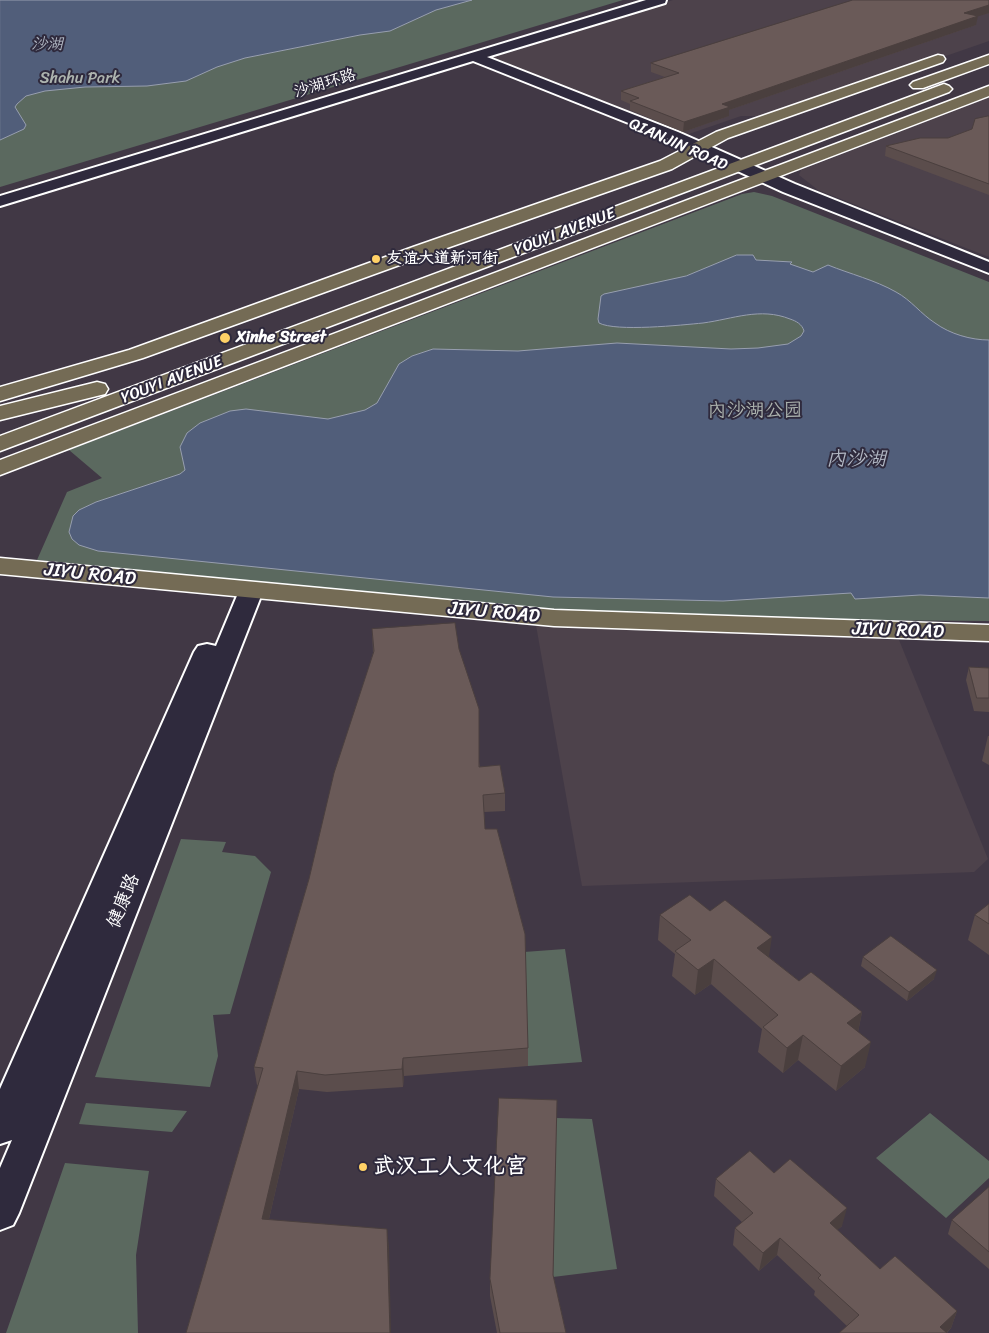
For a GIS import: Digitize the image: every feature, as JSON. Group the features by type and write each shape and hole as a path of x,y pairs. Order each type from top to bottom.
{"main road":[{"name":"YOUYI AVENUE","path":"0,444 716,158 957,69 980,50"},
{"path":"0,394 136,354 411,254 666,165 716,158 722,135 933,61 989,81"},
{"name":"YOUYI AVENUE","path":"0,426 957,69 989,72"},
{"path":"864,86 882,92"},
{"path":"0,468 989,91"},
{"path":"762,122 829,117"},
{"path":"0,413 97,389"},
{"name":"JIYU ROAD","path":"0,566 554,618 989,633"}],"street":[{"name":"沙湖环路","path":"0,193 638,0"},
{"name":"沙湖环路","path":"0,201 660,0"},
{"name":"QIANJIN ROAD","path":"470,58 716,158 828,209 890,229 989,268"},
{"name":"健康路","path":"0,1129 242,590"},
{"name":"健康路","path":"0,1213 242,590"}],"shaded area":[{"path":"673,0 989,0 989,41 772,116 741,116 686,135 492,58"},
{"path":"989,97 989,257 818,190 799,175 801,170"},
{"path":"536,625 899,640 988,859 974,872 582,886"}],"green space":[{"name":"Shahu Park","path":"0,0 623,0 0,187"},
{"name":"内沙湖","path":"754,192 772,196 989,282 989,621 837,620 522,609 37,560 67,492 102,478 69,450 742,194"},
{"path":"181,839 226,842 222,852 255,856 271,872 230,1014 213,1015 218,1056 210,1087 95,1077"},
{"path":"565,949 582,1062 528,1066 524,952"},
{"path":"86,1103 187,1111 172,1132 79,1124"},
{"path":"930,1113 989,1161 989,1178 946,1218 876,1158"},
{"path":"556,1118 592,1119 617,1269 553,1277"},
{"path":"65,1163 149,1171 136,1255 138,1333 6,1333"}],"water":[{"name":"沙湖","path":"0,0 472,0 436,10 390,31 360,35 245,58 217,67 186,81 147,86 85,87 45,91 26,96 15,107 26,125 24,129 0,140"},
{"name":"内沙湖","path":"737,255 753,255 756,260 792,262 790,264 813,272 828,265 896,292 947,330 968,338 989,340 989,598 920,595 855,599 851,593 723,601 553,597 98,551 79,545 72,539 69,532 73,516 79,510 96,502 180,474 185,470 180,447 187,433 200,423 230,411 246,409 328,419 365,410 377,403 399,364 412,356 433,349 518,351 617,343 731,349 788,344 801,336 804,331 798,323 768,314 746,315 703,323 650,327 619,327 599,323 601,296 604,294 686,276"}],"building":[{"path":"853,0 989,0 989,5 964,13 978,16 722,104 730,107 684,122 630,101 639,98 621,91 679,73 651,63"},
{"path":"989,116 989,184 886,146 920,138 948,138 972,129 975,119"},
{"path":"455,623 459,649 479,709 479,767 500,765 505,793 483,795 485,829 497,829 525,934 528,1048 403,1058 402,1069 325,1075 297,1071 262,1219 387,1229 390,1333 186,1333 263,1068 254,1067 309,879 334,773 374,651 372,629"},
{"path":"969,667 989,668 989,698 977,698"},
{"path":"690,895 710,911 725,900 772,937 757,948 799,981 811,972 862,1012 847,1023 871,1042 841,1066 803,1035 787,1048 763,1027 778,1015 714,959 698,970 675,951 691,940 660,915"},
{"path":"989,904 989,924 975,915"},
{"path":"891,936 937,970 909,992 863,957"},
{"path":"499,1098 557,1100 553,1275 566,1333 500,1333 490,1279"},
{"path":"750,1151 774,1173 790,1159 847,1208 830,1223 880,1269 895,1256 957,1311 940,1327 947,1333 839,1333 859,1315 818,1278 821,1275 780,1238 763,1253 735,1228 753,1213 716,1179"},
{"path":"989,1187 989,1252 952,1220"}],"place":[{"name":"友谊大道新河街","path":"376,259"},
{"name":"Xinhe Street","path":"225,338"},
{"name":"武汉工人文化宫","path":"363,1167"}],"park label":[{"name":"内沙湖公园","path":"755,411"}]}
